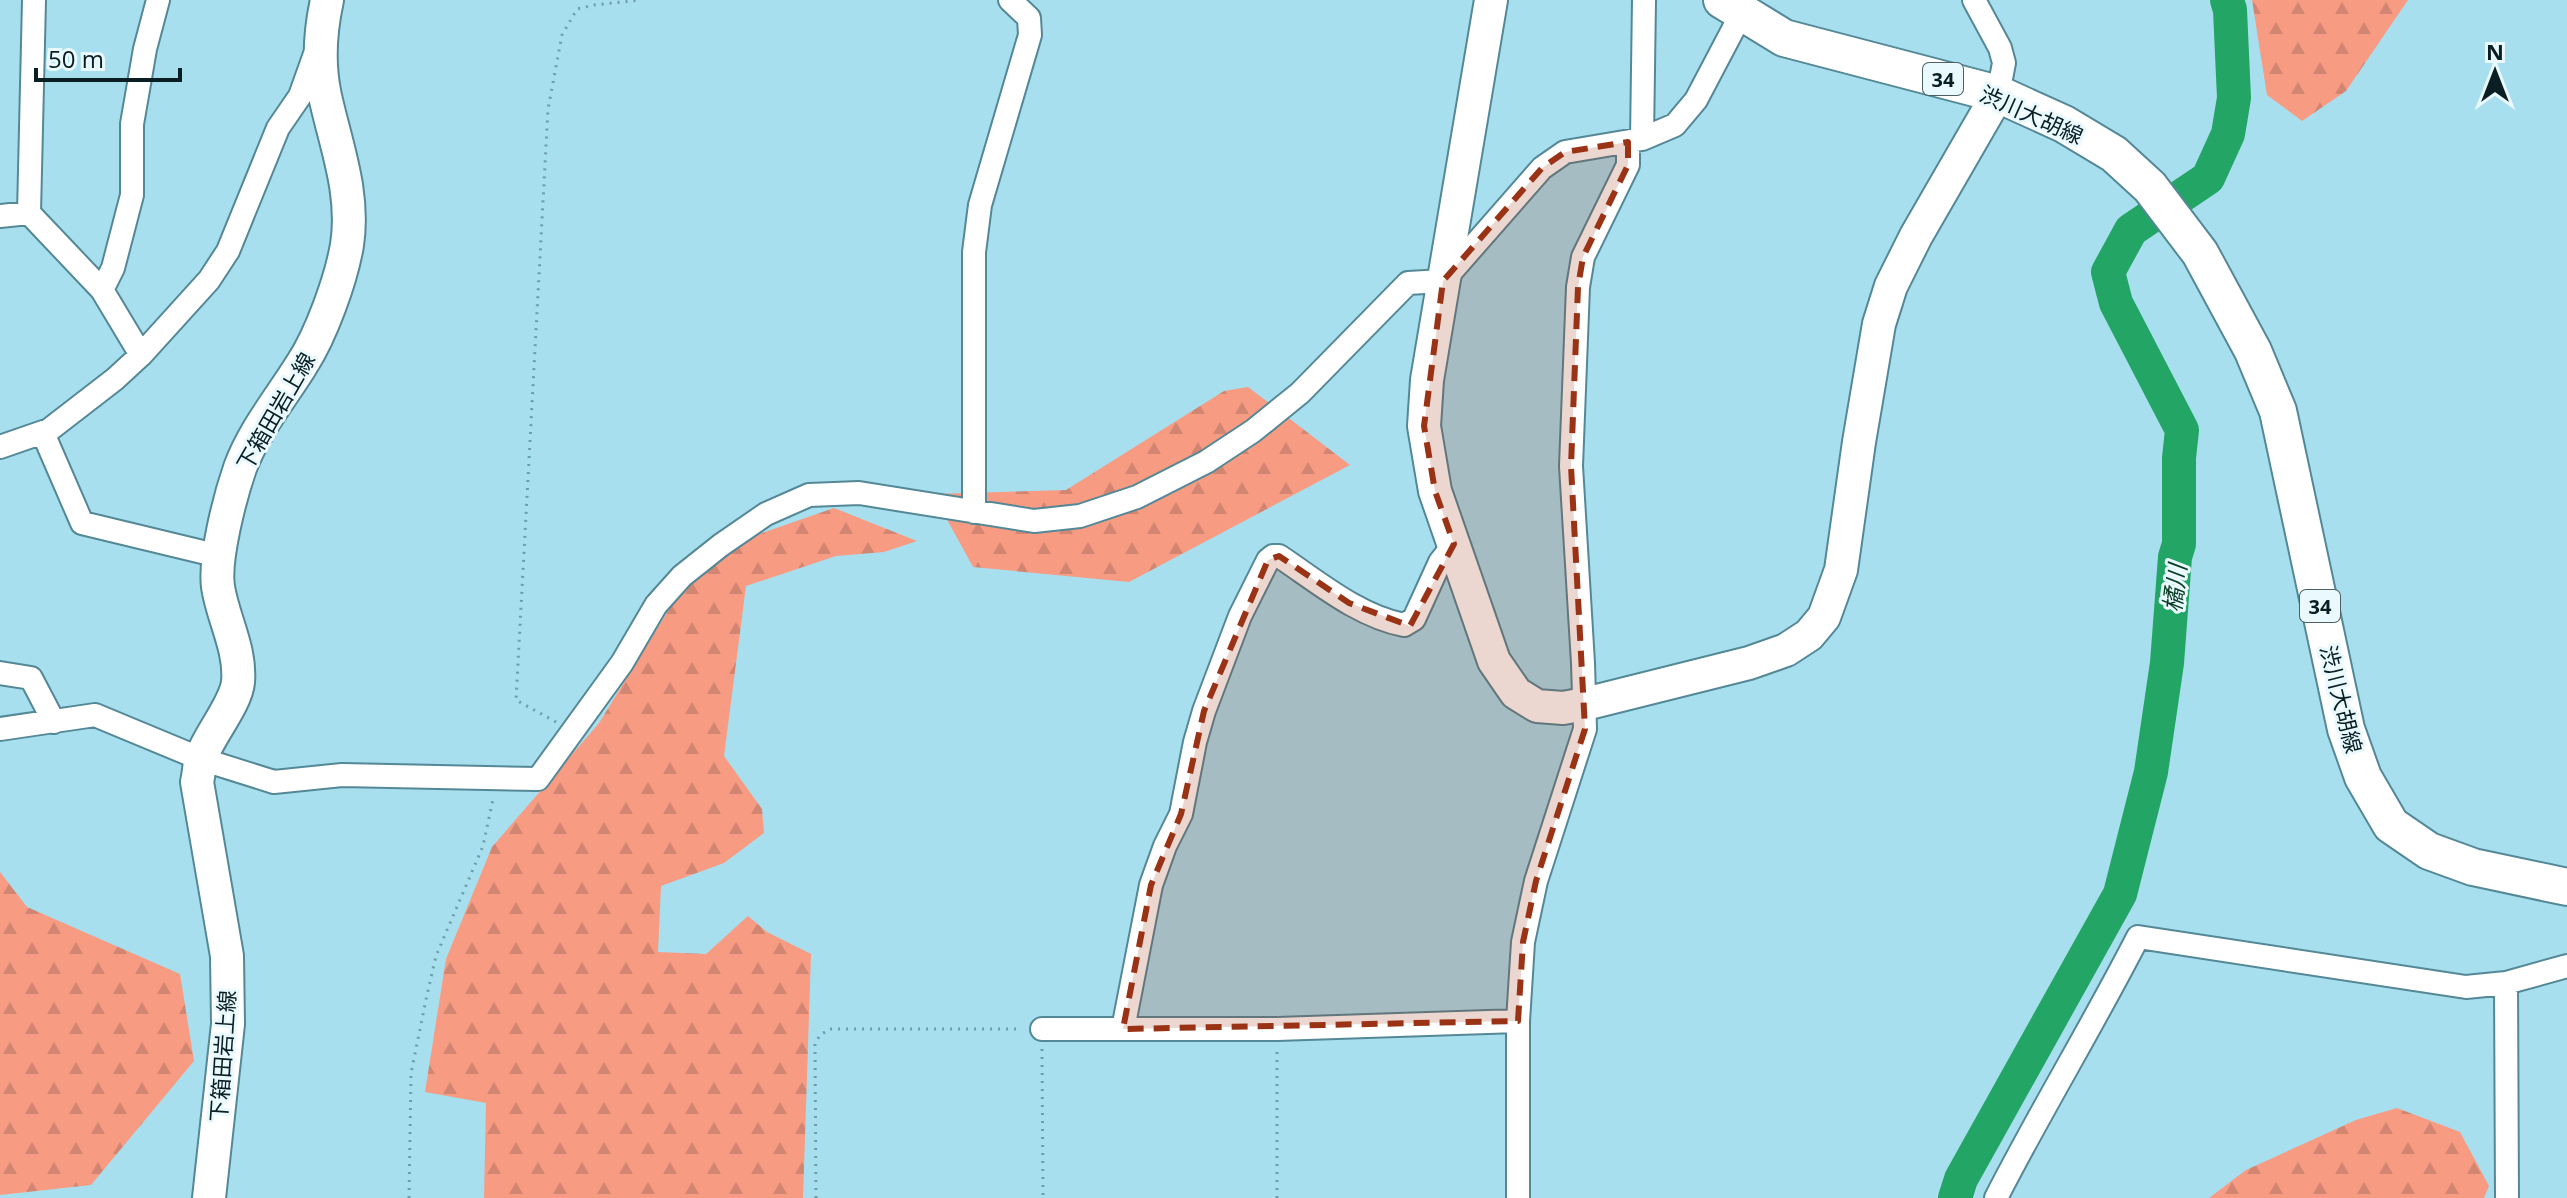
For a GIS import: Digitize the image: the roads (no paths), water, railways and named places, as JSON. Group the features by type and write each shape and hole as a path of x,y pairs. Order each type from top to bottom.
{"main road":[{"name":"渋川大胡線","path":"1738,5 1784,38 1998,94 2064,124 2114,154 2150,187 2200,253 2253,351 2278,411 2346,729 2363,777 2391,825 2429,851 2473,867 2567,887"}],"street":[{"path":"34,0 29,213 102,290 141,355"},
{"path":"102,290 113,268 132,195 132,124 145,49 158,0"},
{"name":"下箱田岩上線","path":"209,1198 228,1011 227,956 197,782 201,759 237,687 239,665 218,587 217,566 241,465 261,427 305,361 324,320 346,250 348,217 345,173 324,94 320,42 327,0"},
{"path":"974,512 974,252 980,205 1030,35 1029,18 1010,0"},
{"path":"1491,0 1427,380 1424,426 1435,491 1494,661 1516,693 1537,706 1563,708 1749,663 1786,650 1809,635 1824,617 1841,570 1879,324 1891,286 1916,236 1998,94 2004,63 2000,48 1974,0"},
{"path":"1518,1198 1518,1021 1523,942 1536,881 1585,729 1571,466 1578,287 1583,257 1628,165 1635,141 1644,0"},
{"path":"0,729 95,715 201,759 274,782 342,775 538,779 622,663 656,605 682,576 766,514 809,495 859,493 1034,521 1080,516 1137,497 1206,462 1253,431 1300,393 1408,283 1443,281 1542,168 1565,152 1635,141 1675,125 1696,100 1738,5"},
{"path":"1,446 49,430 115,379 209,280 228,251 278,128 300,96 320,42"},
{"path":"0,216 29,213"},
{"path":"43,433 82,523 219,556"},
{"path":"1123,1029 1151,885 1181,814 1204,711 1240,616 1268,560 1279,556 1349,603 1387,622 1404,625 1414,619 1440,562 1454,544"},
{"path":"0,673 31,678 54,722"},
{"path":"1996,1198 2138,937 2466,987 2506,983 2567,966"},
{"path":"2506,983 2507,1198"},
{"path":"1042,1029 1277,1029 1518,1021"}],"waterway":[{"name":"橘川","path":"1955,1198 1961,1179 2120,894 2151,772 2167,663 2175,557 2179,544 2182,430 2116,303 2108,272 2131,230 2208,178 2228,134 2234,98 2227,0"}]}
